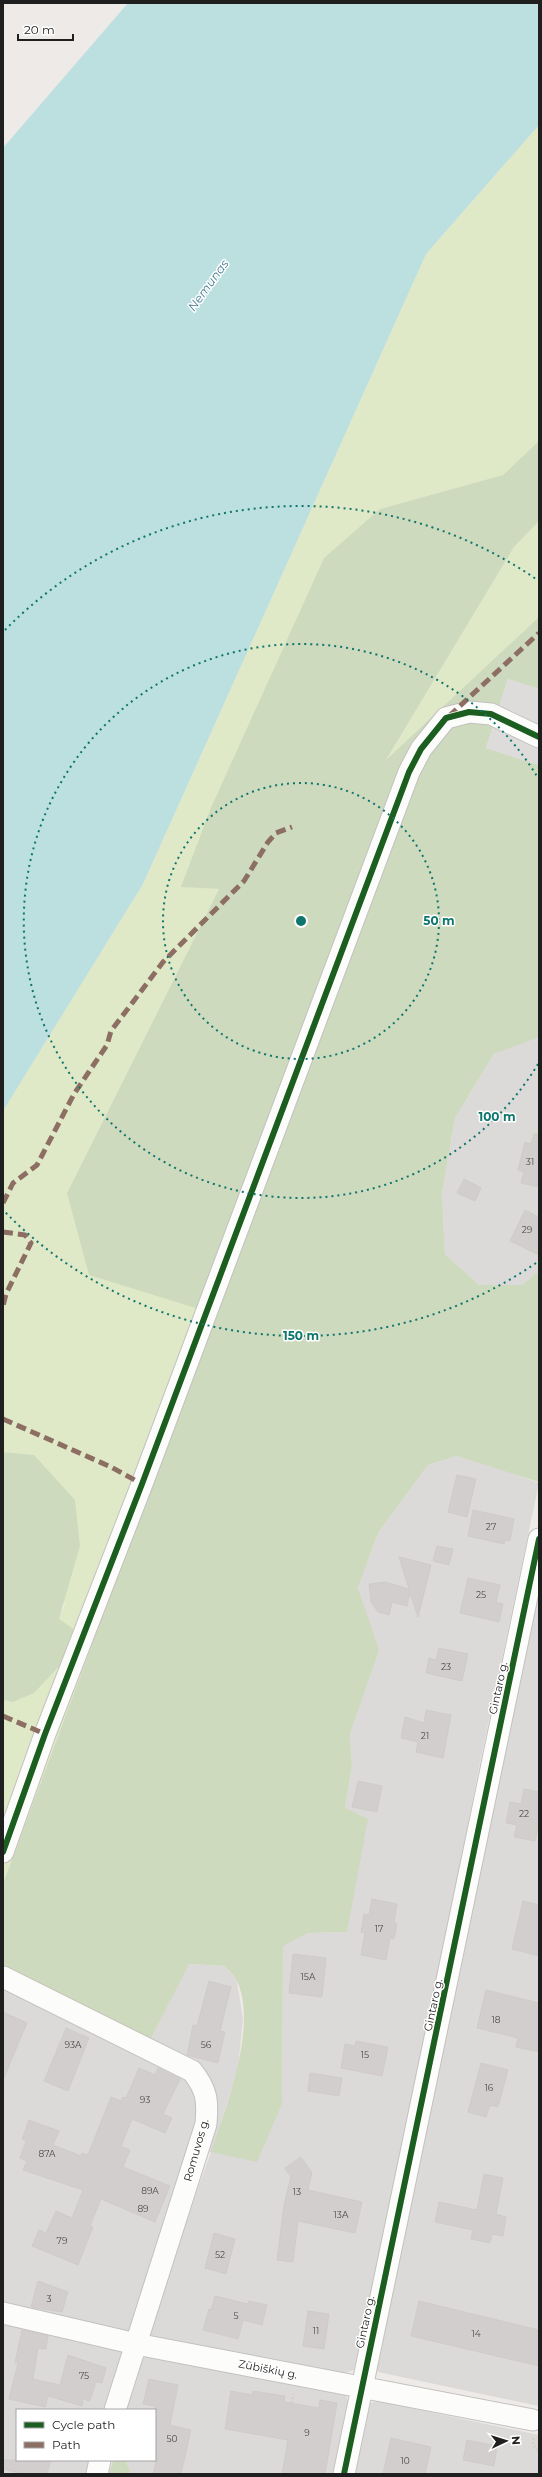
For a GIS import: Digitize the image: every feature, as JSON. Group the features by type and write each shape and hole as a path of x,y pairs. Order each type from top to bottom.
{"street":[{"path":"3,1852 45,1734 142,1484 409,772 420,749 446,718 469,712 492,714 539,737"},
{"name":"Gintaro g.","path":"344,2474 453,1960 539,1539"},
{"name":"Romuvos g.","path":"3,1977 192,2071 203,2086 208,2103 206,2124 115,2409"},
{"name":"Zūbiškių g.","path":"3,2313 136,2344 533,2420"},
{"path":"97,2474 100,2461"}],"shaded area":[{"path":"508,679 539,689 539,765 486,748"},
{"path":"534,1037 539,1037 539,1271 522,1285 479,1285 445,1254 442,1193 455,1118 494,1054"},
{"path":"457,1456 490,1465 539,1483 478,1772 423,2058 354,2370 345,2373 145,2341 146,2330 211,2152 188,2154 105,2409 16,2409 16,2461 91,2461 88,2474 3,2474 3,1969 189,1964 225,1966 237,1981 243,2019 238,2068 212,2151 282,2104 283,1945 308,1933 346,1932 345,1808 352,1766 350,1734 378,1650 358,1588 378,1533 428,1465"},
{"path":"539,1575 539,2406 378,2372 376,2365 459,1978"},
{"path":"145,2355 345,2392 349,2404 334,2474 129,2474 130,2470 126,2461 156,2461 156,2409 125,2409 139,2357"},
{"path":"377,2401 539,2435 539,2474 354,2474 368,2404"}],"green space":[{"path":"539,125 539,441 504,475 380,509 182,887 219,889 67,1193 215,1314 3,1884 3,1700 13,1702 65,1605 34,1455 3,1452 3,1111 143,884 426,254"},
{"path":"539,441 539,521 514,547 386,760 539,617 539,689 508,679 486,748 539,765 539,1037 494,1054 455,1118 442,1193 445,1254 479,1285 522,1285 539,1271 539,1482 457,1456 428,1465 378,1533 358,1588 379,1650 350,1734 352,1766 345,1808 368,1819 347,1932 308,1933 283,1946 282,2104 257,2162 211,2152 238,2066 244,2020 243,1999 237,1981 225,1966 189,1964 148,2044 3,1969 3,1884 215,1314 89,1275 67,1193 219,889 181,887 210,810 324,558 380,509 503,475"},
{"path":"539,521 539,617 385,762 514,547"},
{"path":"3,1452 34,1455 75,1500 80,1546 59,1619 75,1630 64,1661 34,1693 13,1702 3,1700"},
{"path":"113,2461 126,2461 130,2470 129,2474 109,2474"}],"water":[{"name":"Nemunas","path":"128,3 539,3 539,125 426,254 143,884 3,1111 3,148"}],"building":[{"path":"534,1134 539,1134 539,1187 521,1183 524,1172 518,1170 525,1142 531,1144"},
{"path":"464,1179 481,1188 475,1201 457,1193"},
{"path":"525,1210 539,1217 539,1255 510,1241"},
{"path":"457,1475 476,1479 467,1517 448,1512"},
{"path":"473,1510 514,1519 510,1541 505,1540 504,1544 468,1536"},
{"path":"437,1546 453,1549 449,1565 433,1561"},
{"path":"399,1557 431,1565 418,1617 410,1593 407,1606 392,1602 389,1615 378,1612 371,1602 369,1584 385,1582 409,1589"},
{"path":"468,1578 500,1585 496,1602 503,1604 499,1622 460,1613"},
{"path":"439,1648 468,1654 462,1681 426,1673 429,1658 436,1660"},
{"path":"426,1710 451,1715 443,1758 416,1752 418,1742 401,1738 405,1717 424,1723"},
{"path":"358,1781 382,1786 377,1812 352,1807"},
{"path":"524,1789 539,1792 539,1823 535,1841 514,1837 517,1825 506,1823 510,1802 521,1804"},
{"path":"372,1899 397,1904 394,1923 397,1924 394,1939 390,1938 386,1960 361,1955 365,1933 361,1932 364,1914 369,1915"},
{"path":"523,1901 539,1905 539,1956 512,1949"},
{"path":"293,1954 326,1958 322,1997 289,1993"},
{"path":"209,1981 231,1987 220,2031 225,2032 218,2063 187,2055 193,2025 197,2026"},
{"path":"486,1990 539,2003 539,2052 516,2047 518,2038 477,2028"},
{"path":"3,2012 27,2023 3,2080"},
{"path":"66,2028 89,2038 68,2091 44,2081"},
{"path":"356,2041 388,2047 382,2076 341,2068 345,2044 355,2046"},
{"path":"481,2063 508,2070 498,2107 490,2105 486,2117 468,2112"},
{"path":"139,2068 155,2075 158,2068 180,2079 163,2114 172,2118 165,2133 132,2119 121,2146 130,2150 123,2167 170,2186 155,2222 101,2199 90,2226 93,2227 78,2265 32,2246 39,2230 46,2233 56,2211 72,2218 83,2190 23,2170 27,2161 20,2158 26,2141 22,2139 29,2120 59,2131 53,2145 81,2156 82,2153 88,2155 111,2097 121,2101 123,2097 126,2098"},
{"path":"310,2073 342,2078 339,2096 308,2091"},
{"path":"301,2157 312,2173 308,2190 362,2202 355,2233 298,2221 293,2262 277,2260 284,2205 291,2177 285,2168"},
{"path":"484,2174 503,2178 496,2214 506,2217 503,2236 492,2234 490,2243 471,2239 473,2230 435,2222 439,2202 477,2210"},
{"path":"214,2233 235,2239 226,2274 205,2268"},
{"path":"38,2281 68,2292 62,2312 31,2307"},
{"path":"215,2296 248,2304 249,2301 267,2305 262,2325 243,2320 238,2339 203,2330 209,2309 211,2310"},
{"path":"419,2301 539,2330 539,2366 411,2336"},
{"path":"308,2311 329,2314 324,2349 303,2346"},
{"path":"22,2330 48,2336 46,2349 38,2348 33,2379 60,2385 68,2355 106,2368 102,2383 96,2382 90,2401 83,2399 82,2406 48,2396 45,2407 9,2399 18,2363 15,2363"},
{"path":"149,2379 178,2385 170,2425 191,2430 181,2474 153,2474 156,2462 156,2409 155,2406 143,2404"},
{"path":"231,2391 252,2395 253,2391 285,2396 284,2402 319,2408 320,2400 337,2403 325,2474 282,2474 288,2440 225,2429"},
{"path":"391,2438 431,2447 425,2474 383,2474"},
{"path":"467,2440 497,2446 494,2466 463,2460"},
{"path":"3,2460 51,2461 47,2474 23,2474 3,2469"}],"marked path":[{"path":"449,716 539,633"},
{"path":"3,1203 13,1183 37,1165 74,1094 107,1045 111,1031 163,962 244,881 268,842 276,833 292,827"},
{"path":"3,1232 25,1235 31,1243 6,1294 3,1306"},
{"path":"3,1419 111,1467 142,1484"},
{"path":"3,1716 45,1734"}],"cycle path":[{"path":"3,1852 45,1734 142,1484 409,772 421,749 446,718 469,712 491,714 539,737"},
{"path":"344,2474 539,1539"}]}
